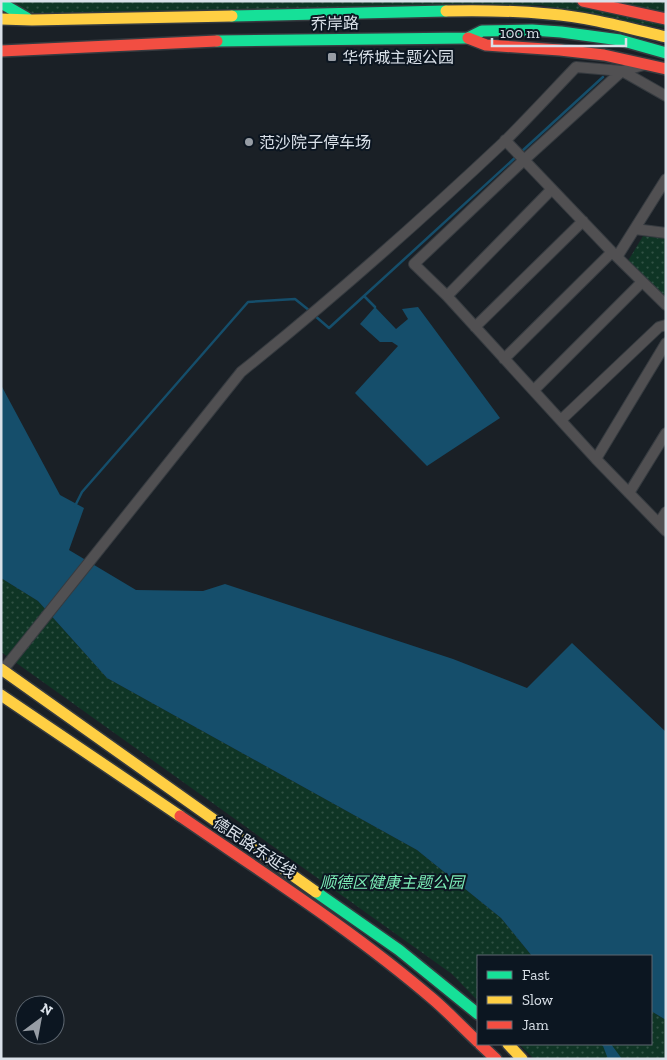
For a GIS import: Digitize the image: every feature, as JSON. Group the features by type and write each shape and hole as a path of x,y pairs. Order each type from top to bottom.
{"street":[{"path":"451,11 472,1"},
{"path":"583,1 666,20"},
{"path":"1,3 32,20"},
{"name":"乔岸路","path":"1,19 32,20 482,10 551,14 617,25 666,37"},
{"name":"乔岸路","path":"1,51 238,40 468,38 482,31 532,30 620,40 666,53"},
{"path":"468,38 486,45 588,53 649,64 666,70"},
{"path":"2,670 241,372 289,333 508,143 588,53"},
{"path":"576,67 622,71 649,64"},
{"path":"622,71 666,96"},
{"path":"622,71 414,264 447,296 662,527"},
{"path":"508,143 666,305"},
{"path":"504,359 615,254 635,229 666,179"},
{"path":"447,296 552,189"},
{"path":"475,327 583,221"},
{"path":"635,229 666,233"},
{"path":"534,390 642,282"},
{"path":"561,420 659,327 666,325"},
{"path":"596,458 666,343"},
{"path":"629,493 666,433"},
{"path":"662,527 666,512"},
{"name":"德民路东延线","path":"2,670 399,950 477,1013"},
{"name":"德民路东延线","path":"1,695 333,922 434,1000 477,1041"},
{"name":"德民路东延线","path":"481,1045 496,1059"},
{"path":"509,1045 522,1059"}],"green space":[{"path":"1,1 666,1 666,28 540,5 428,12 1,17"},
{"path":"643,236 666,238 666,298 628,261"},
{"name":"顺德区健康主题公园","path":"1,578 38,601 107,678 417,850 501,918 531,955 477,955 477,1000 452,974 1,652"},
{"path":"652,1012 666,1020 666,1059 534,1059 520,1045 652,1045"}],"water":[{"path":"375,307 396,329 408,319 402,309 418,307 500,418 427,466 355,393 398,346 392,342 380,342 360,324"},
{"path":"1,385 60,495 84,508 69,550 136,590 203,591 225,584 453,659 527,688 572,643 666,732 666,1020 652,1012 652,955 531,955 501,918 417,850 107,678 38,601 1,578"},
{"path":"602,1045 612,1045 622,1059 608,1059"}],"waterway":[{"path":"521,152 603,77"},
{"path":"314,315 329,328 517,156"},
{"path":"364,296 375,307"},
{"path":"75,506 82,492 248,302 295,299 310,311"}],"traffic: fast":[{"path":"1,3 27,18"},
{"path":"232,16 446,11"},
{"path":"217,41 468,38 482,31 532,30 620,40 666,53"},
{"path":"316,892 399,950 477,1013"}],"traffic: slow":[{"path":"446,11 511,11 564,15 666,37"},
{"path":"1,19 232,16"},
{"path":"1,669 316,892"},
{"path":"1,695 180,816"},
{"path":"509,1045 522,1059"}],"traffic: jam":[{"path":"583,1 666,19"},
{"path":"468,38 486,45 604,55 666,69"},
{"path":"1,51 217,41"},
{"path":"180,816 310,905 373,951 434,1000 477,1041"},
{"path":"481,1045 496,1059"}],"place":[{"name":"华侨城主题公园","path":"332,57"},
{"name":"范沙院子停车场","path":"249,142"}]}
